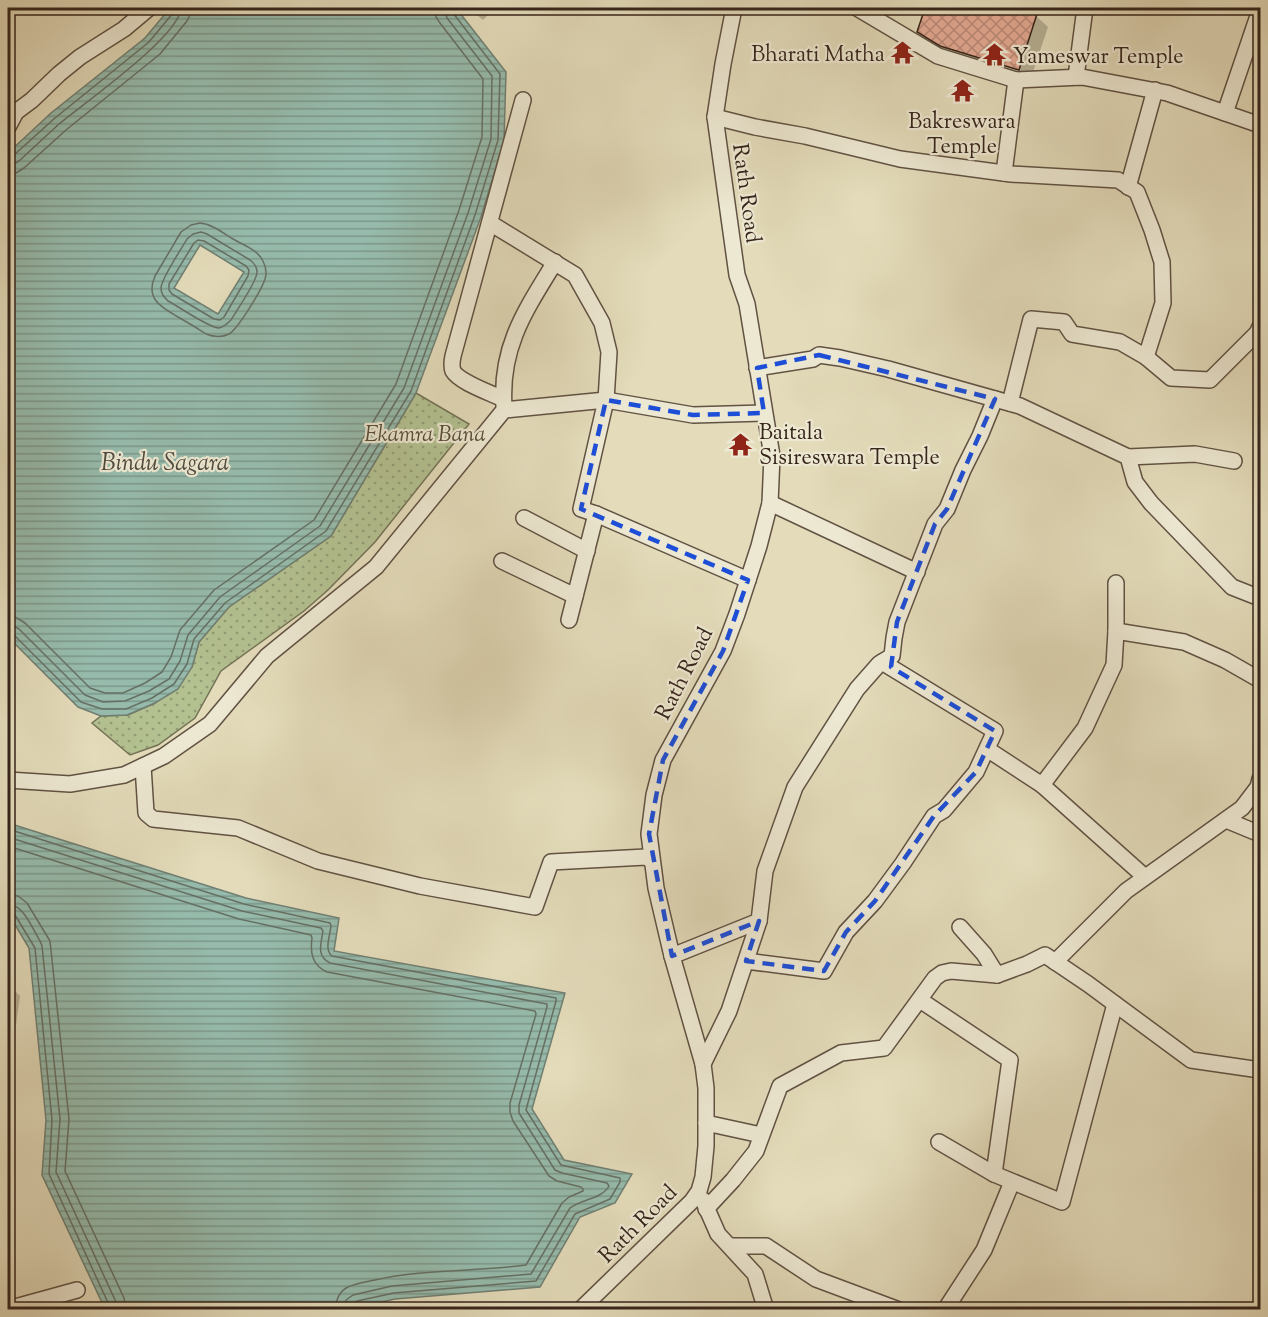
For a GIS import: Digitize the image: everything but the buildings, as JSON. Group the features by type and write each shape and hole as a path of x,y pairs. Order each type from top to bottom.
{"street":[{"path":"8,127 12,109 32,100 66,68 124,29 149,8"},
{"name":"Rath Road","path":"580,1310 692,1201 699,1191 703,1177 706,1088 703,1064 672,956 656,888 649,834 654,795 663,760 723,651 748,580 770,503 772,456 747,304 737,275 715,117 734,8"},
{"path":"857,8 938,56 1016,80 1082,77 1155,90 1260,125"},
{"path":"1076,77 1085,8"},
{"path":"1225,113 1260,10"},
{"path":"1004,172 1016,80"},
{"path":"1128,186 1155,90"},
{"path":"523,100 453,356 452,367 455,373 503,405 606,400 693,415 764,413"},
{"path":"715,117 900,159 1004,172 1118,180 1137,192 1162,262 1163,303 1146,357"},
{"path":"490,223 575,275 602,323 609,352 606,400 581,509 748,580"},
{"path":"8,780 70,784 124,775 164,756 210,724 267,656 376,567 503,405 502,390 512,338 555,262"},
{"path":"1010,403 1031,319 1064,322 1072,334 1120,342 1146,357 1171,378 1210,380 1257,333 1260,327"},
{"path":"757,368 819,355 840,357 1020,406 1128,457 1195,454 1234,461"},
{"path":"703,1064 729,1011 746,961 759,921 765,871 795,787 857,689 882,662 892,656 897,622 935,524 946,509 995,399"},
{"path":"1128,457 1135,482 1151,503 1232,587 1260,598"},
{"path":"770,503 917,572"},
{"path":"569,620 596,514"},
{"path":"524,518 587,551"},
{"path":"502,561 575,596"},
{"path":"1042,784 1085,728 1114,665 1116,584"},
{"path":"1116,632 1184,642 1225,660 1260,680"},
{"path":"746,961 824,971 846,932 875,901 934,816 944,810 976,772 987,749 995,731 882,662"},
{"path":"987,749 1042,784 1145,877"},
{"path":"143,766 146,813 153,819 238,828 318,861 420,886 535,907 552,862 646,857 651,860"},
{"path":"1055,962 1126,891 1242,808 1258,787 1260,779"},
{"path":"1226,820 1260,834"},
{"path":"672,956 759,921"},
{"path":"960,927 984,954 998,975"},
{"path":"706,1209 756,1151 780,1086 841,1053 884,1048 935,978 942,973 951,971 998,975 1045,955 1191,1060 1260,1070"},
{"path":"920,1000 1010,1060 994,1174"},
{"path":"939,1142 994,1174 1062,1202 1115,1004"},
{"path":"706,1123 761,1135"},
{"path":"945,1310 984,1250 1012,1182"},
{"path":"699,1191 718,1234 755,1274 766,1310"},
{"path":"730,1246 766,1246 816,1279 898,1310"},
{"path":"8,1309 77,1290"}],"highlighted area":[{"path":"819,355 995,399 947,509 935,524 897,622 891,667 995,731 976,772 934,816 875,901 846,932 824,971 746,961 759,921 672,956 649,834 663,760 723,651 748,580 581,509 606,400 693,415 764,413 757,368"}],"green space":[{"name":"Ekamra Bana","path":"416,393 469,424 375,542 328,590 304,611 221,671 195,718 158,745 130,755 92,723 101,716 128,715 155,703 192,667 199,642 229,607 331,536"}],"water":[{"name":"Bindu Sagara","path":"170,8 456,8 506,72 504,141 481,217 416,393 331,536 229,607 199,642 192,667 178,689 155,703 127,715 101,716 78,707 8,637 8,153 51,113 145,38","holes":["200,245 244,272 218,314 174,288"]},
{"path":"8,823 246,898 339,918 334,951 565,993 532,1109 564,1160 632,1174 615,1203 580,1217 540,1287 395,1299 345,1310 105,1309 42,1175 46,1120 29,948 8,913"}],"place":[{"name":"Bharati Matha","path":"903,53"},
{"name":"Yameswar Temple","path":"995,55"},
{"name":"Bakreswara Temple","path":"962,91"},
{"name":"Baitala Sisireswara Temple","path":"741,444"}]}
